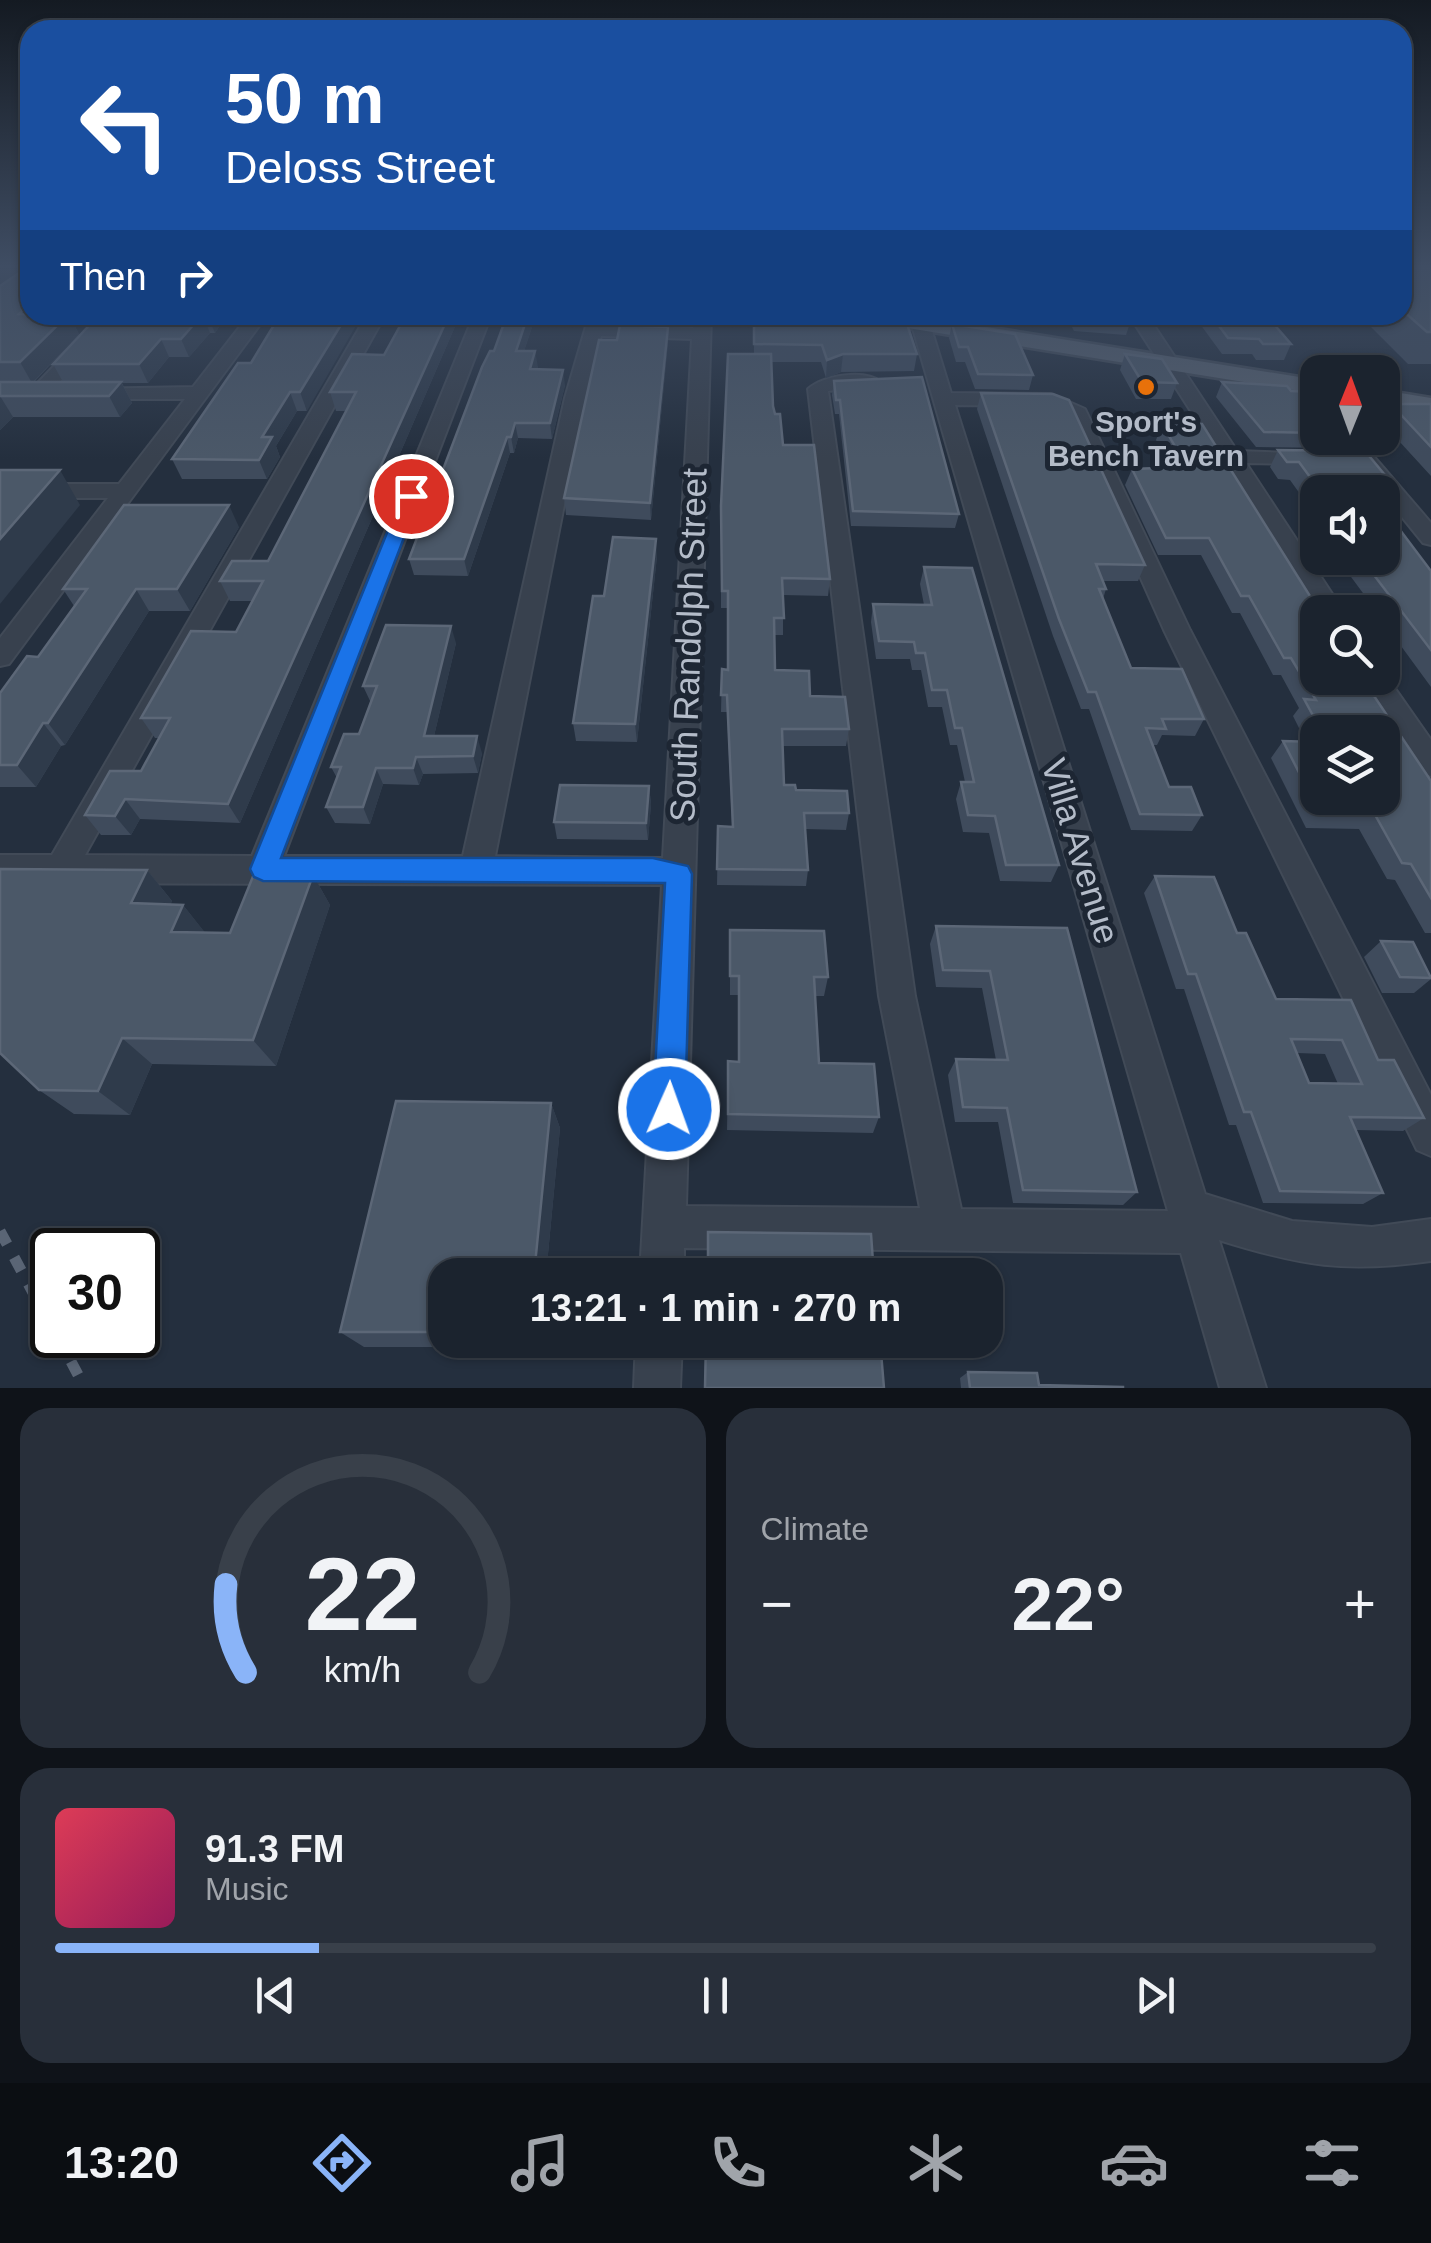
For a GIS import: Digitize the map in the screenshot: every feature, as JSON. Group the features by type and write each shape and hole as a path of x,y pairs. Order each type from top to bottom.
{"main road":[{"path":"982,330 1300,389"},
{"path":"1400,400 1430,406"}],"street":[{"path":"96,330 29,394 199,394"},
{"path":"0,657 247,330"},
{"path":"61,869 368,330"},
{"path":"263,869 477,330"},
{"path":"476,870 593,330 597,330"},
{"name":"South Randolph Street","path":"663,1258 702,330"},
{"name":"Villa Avenue","path":"923,330 1243,1388"},
{"path":"1148,330 1321,595"},
{"path":"944,1230 897,996 818,389 840,382 1051,400 1075,409 1177,630 1431,1136"},
{"path":"1362,455 1431,538"},
{"path":"1231,457 1365,458"},
{"path":"0,490 124,491"},
{"path":"1386,695 1431,764"},
{"path":"0,869 653,870 678,874"},
{"path":"664,1226 944,1230 1193,1221 1292,1242 1372,1248 1431,1240"},
{"path":"658,1388 659,1358"}],"building":[{"path":"0,330 53,330 20,362 0,362"},
{"path":"85,330 189,330 181,339 161,339 139,364 53,364"},
{"path":"271,330 338,330 300,392 290,392 262,437 272,437 259,460 172,459 238,363 251,363"},
{"path":"398,330 442,330 228,804 125,799 115,816 85,815 110,771 141,771 170,718 141,718 191,631 236,632 263,581 220,581 232,561 268,561 356,392 330,392 352,354 384,355"},
{"path":"502,330 523,330 516,351 535,351 530,369 563,370 550,423 515,423 464,559 409,559 482,367 490,351 494,351"},
{"path":"619,330 668,330 650,503 564,498 599,340 617,340"},
{"path":"754,330 909,330 917,354 843,354 827,360 822,345 754,344"},
{"path":"954,330 1015,334 1033,375 978,374 968,347 959,347"},
{"path":"1222,330 1279,330 1291,344 1263,344 1259,339 1228,338"},
{"path":"728,354 771,354 773,406 775,414 780,414 783,445 814,445 830,579 782,578 784,618 774,618 775,670 809,671 810,696 845,697 849,729 782,729 784,785 795,785 796,790 847,791 849,813 804,813 808,870 717,869 718,826 733,827 727,695 721,695 722,669 728,670 728,591 722,591 721,506"},
{"path":"1125,354 1162,359 1177,383 1142,382"},
{"path":"922,377 959,514 853,511 840,400 836,400 834,381"},
{"path":"0,382 121,382 109,396 0,396"},
{"path":"1222,382 1287,386 1300,392 1300,433 1264,432"},
{"path":"981,393 1053,394 1069,400 1145,565 1096,564 1106,589 1099,589 1131,668 1182,669 1204,719 1162,719 1166,729 1146,728 1169,787 1191,787 1202,815 1140,814 1096,692 1088,692 1059,619"},
{"path":"1400,404 1431,404 1431,447 1400,414"},
{"path":"1162,424 1202,424 1309,595 1300,595 1300,673 1291,658 1284,658 1249,596 1241,596 1209,538 1166,538 1132,469 1187,467"},
{"path":"1278,450 1300,450 1300,455 1368,455 1385,475 1309,475 1299,462 1287,462"},
{"path":"0,470 60,470 0,539"},
{"path":"124,505 229,505 177,589 136,589 17,765 0,765 0,693 27,656 38,657 87,589 63,589"},
{"path":"1400,530 1431,571 1431,650 1400,609 1400,595 1389,595 1374,575 1400,575"},
{"path":"613,537 656,539 635,724 573,723 593,596 604,596"},
{"path":"924,567 972,568 1059,865 1006,865 995,816 968,815 961,782 974,782 962,728 955,728 947,690 932,690 925,653 916,653 914,642 879,641 873,604 932,605"},
{"path":"386,625 451,626 424,736 477,736 473,756 416,757 413,768 376,768 363,807 326,807 341,767 331,767 344,734 359,734 377,686 363,686"},
{"path":"1313,695 1373,695 1387,715 1313,715 1304,699 1316,700"},
{"path":"1400,735 1431,781 1431,898 1411,864 1402,863 1375,815 1400,815"},
{"path":"1283,741 1300,741 1300,775"},
{"path":"560,785 649,786 646,823 554,822"},
{"path":"0,869 147,870 131,903 183,905 171,932 230,933 254,874 313,875 253,1040 122,1038 98,1091 39,1090 0,1053"},
{"path":"1155,876 1214,877 1237,933 1246,933 1276,999 1351,1000 1378,1060 1394,1060 1424,1118 1350,1117 1383,1193 1280,1191 1251,1112 1244,1112 1196,974 1188,974","holes":["1291,1039 1342,1040 1362,1084 1309,1083"]},
{"path":"936,926 1067,928 1137,1192 1023,1190 1007,1108 963,1107 956,1059 1008,1060 990,971 943,970"},
{"path":"730,930 824,931 828,977 814,977 819,1063 874,1064 879,1117 728,1114 728,1061 739,1062 739,976 730,976"},
{"path":"1381,941 1413,942 1431,978 1400,977"},
{"path":"396,1101 551,1103 536,1258 428,1258 428,1332 340,1332"},
{"path":"708,1232 871,1234 873,1258 708,1258"},
{"path":"706,1358 882,1358 884,1388 705,1388"},
{"path":"968,1372 1037,1373 1039,1385 1123,1388 970,1388"}],"railway":[{"path":"0,1231 30,1287"},
{"path":"69,1358 85,1388"}],"place":[{"name":"Sport's Bench Tavern","path":"1146,387"}],"route":[{"path":"411,496 263,869 653,870 678,874 669,1109"}]}
